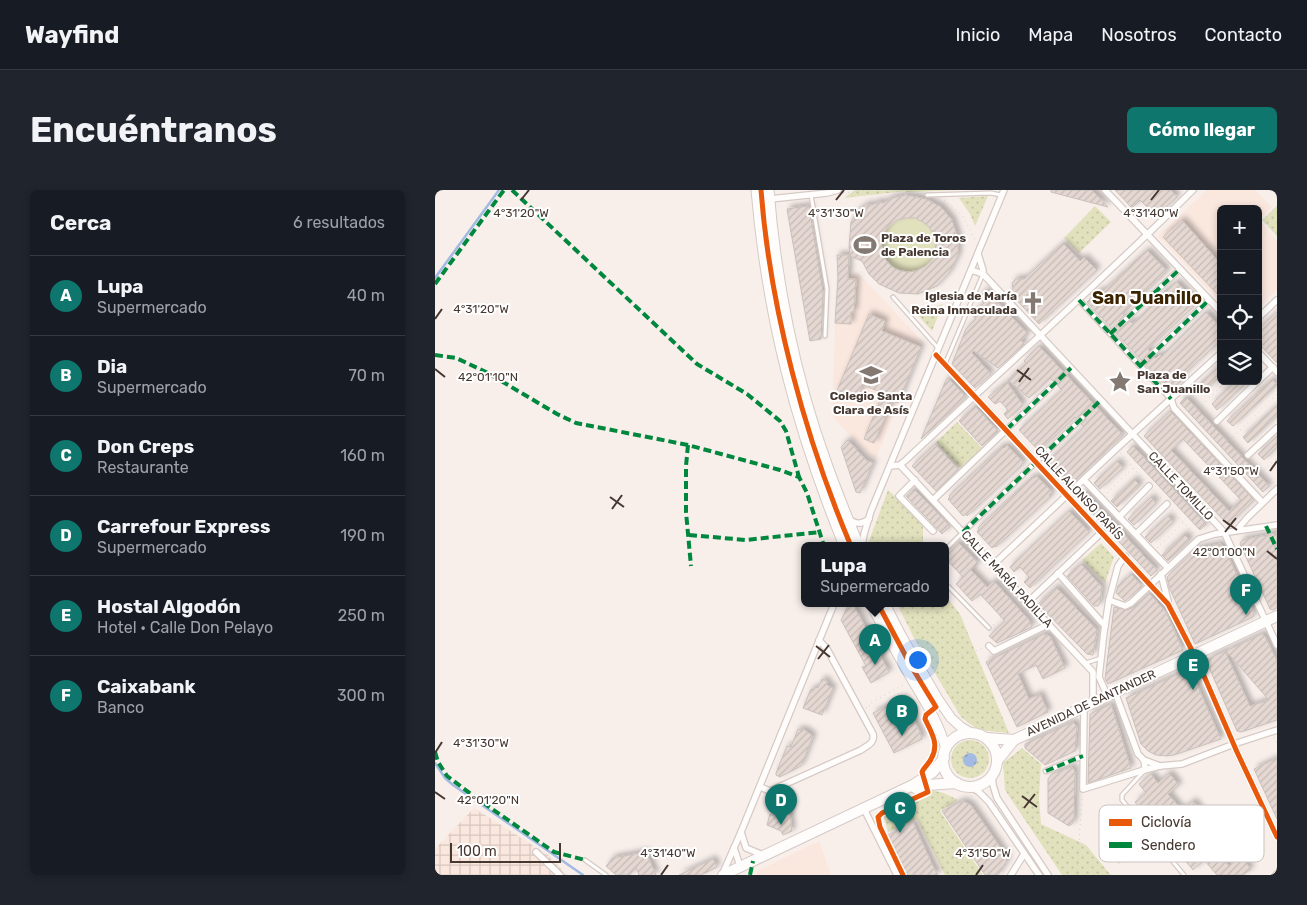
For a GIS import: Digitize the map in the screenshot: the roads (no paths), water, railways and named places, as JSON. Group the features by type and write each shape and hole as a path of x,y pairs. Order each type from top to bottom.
{"highway":[{"name":"AVENIDA DE SANTANDER","path":"1014,740 1277,616"},
{"path":"722,875 913,785 933,772 956,737 971,733 987,738 1014,740"},
{"path":"987,738 995,748 997,761"},
{"path":"900,792 926,785 957,783 969,786 982,784 992,775 997,761 1014,740"},
{"path":"945,754 947,773 957,783"}],"main road":[{"path":"757,190 767,286 788,381 815,470 842,542"},
{"path":"769,194 773,233 794,353 825,460 848,520 859,542"},
{"path":"873,607 932,711 939,727 945,754"},
{"path":"887,607 951,718 971,733"}],"street":[{"path":"783,190 784,197"},
{"path":"1105,190 1217,308"},
{"path":"891,466 900,465 1079,300 1193,190"},
{"path":"769,194 784,197 836,191"},
{"path":"862,542 869,519 1003,193"},
{"path":"971,270 983,274 979,252"},
{"path":"1123,322 1180,269"},
{"name":"CALLE TOMILLO","path":"983,274 1224,532 1277,645"},
{"path":"1079,300 1141,364 1171,399 1174,408 1263,502"},
{"path":"1153,354 1209,300"},
{"path":"1262,314 1277,300"},
{"name":"CALLE ALONSO PARÍS","path":"937,352 945,365 1169,604"},
{"path":"1262,356 1275,370 1262,378"},
{"path":"994,564 1116,449 1217,358"},
{"path":"1217,421 1254,385"},
{"path":"933,500 1051,386"},
{"path":"963,532 1082,418"},
{"path":"1248,455 1277,428"},
{"name":"CALLE MARÍA PADILLA","path":"900,465 1093,672 1083,756 1083,789 1145,770"},
{"path":"915,480 899,496 933,531"},
{"path":"1084,480 1167,568"},
{"path":"1119,517 1149,486"},
{"path":"1237,530 1277,487"},
{"path":"1136,534 1167,504"},
{"path":"1247,518 1253,528"},
{"path":"848,520 857,524 869,519"},
{"path":"1109,600 1125,606 1131,603 1199,539 1224,532 1277,525"},
{"path":"1028,602 1102,532"},
{"path":"1125,556 1118,566 1109,600 1099,677 1111,694 1138,754 1144,760 1160,766"},
{"path":"1058,573 1105,626"},
{"name":"CALLE ALONSO PARÍS","path":"1161,574 1169,604 1195,654 1262,805"},
{"path":"722,875 760,787 833,607"},
{"path":"989,646 994,651 1049,624"},
{"path":"760,787 770,791 778,788 861,750 872,743 873,734 827,649 819,640"},
{"path":"1144,760 1145,770 1160,766 1182,764 1277,730"},
{"path":"1046,771 1083,756"},
{"path":"992,775 997,798 1048,875"},
{"path":"969,786 979,792 989,802 1039,875"},
{"path":"864,809 897,875"},
{"name":"CALLE ALONSO PARÍS","path":"1264,809 1277,837"},
{"path":"741,832 746,848 764,856"},
{"path":"734,848 737,859 744,865"},
{"path":"536,852 560,875"},
{"path":"1011,875 1025,854"}],"lane":[{"path":"927,195 1003,193"},
{"path":"811,195 827,289 825,336"},
{"path":"945,365 983,274"},
{"path":"893,297 937,352"},
{"path":"949,546 963,532"},
{"path":"949,587 989,628"},
{"path":"1086,663 1101,658"},
{"path":"1126,805 1122,800 1122,796 1145,770"},
{"path":"585,860 607,875"},
{"path":"1174,862 1185,875"}],"water":[{"path":"967,753 973,753 977,760 973,767 967,767 963,763 963,757"}],"waterway":[{"path":"435,278 499,190"},
{"path":"435,763 445,778 453,785 583,875"}],"tunnel":[{"path":"1113,331 1123,322"},
{"path":"1143,363 1152,354"},
{"path":"1051,387 1071,368"},
{"path":"1082,418 1101,400"},
{"path":"1266,526 1277,549"}],"place":[{"name":"Plaza de Toros de Palencia","path":"865,245"},
{"name":"Iglesia de María Reina Inmaculada","path":"1033,303"},
{"name":"Colegio Santa Clara de Asís","path":"871,375"},
{"name":"Plaza de San Juanillo","path":"1120,382"},
{"name":"Caixabank","path":"1246,615"},
{"name":"Lupa","path":"875,665"},
{"name":"Hostal Algodón","path":"1193,690"},
{"name":"Dia","path":"902,736"},
{"name":"Carrefour Express","path":"781,825"},
{"name":"Don Creps","path":"900,833"}],"district":[{"name":"San Juanillo","path":"1147,298"}]}
